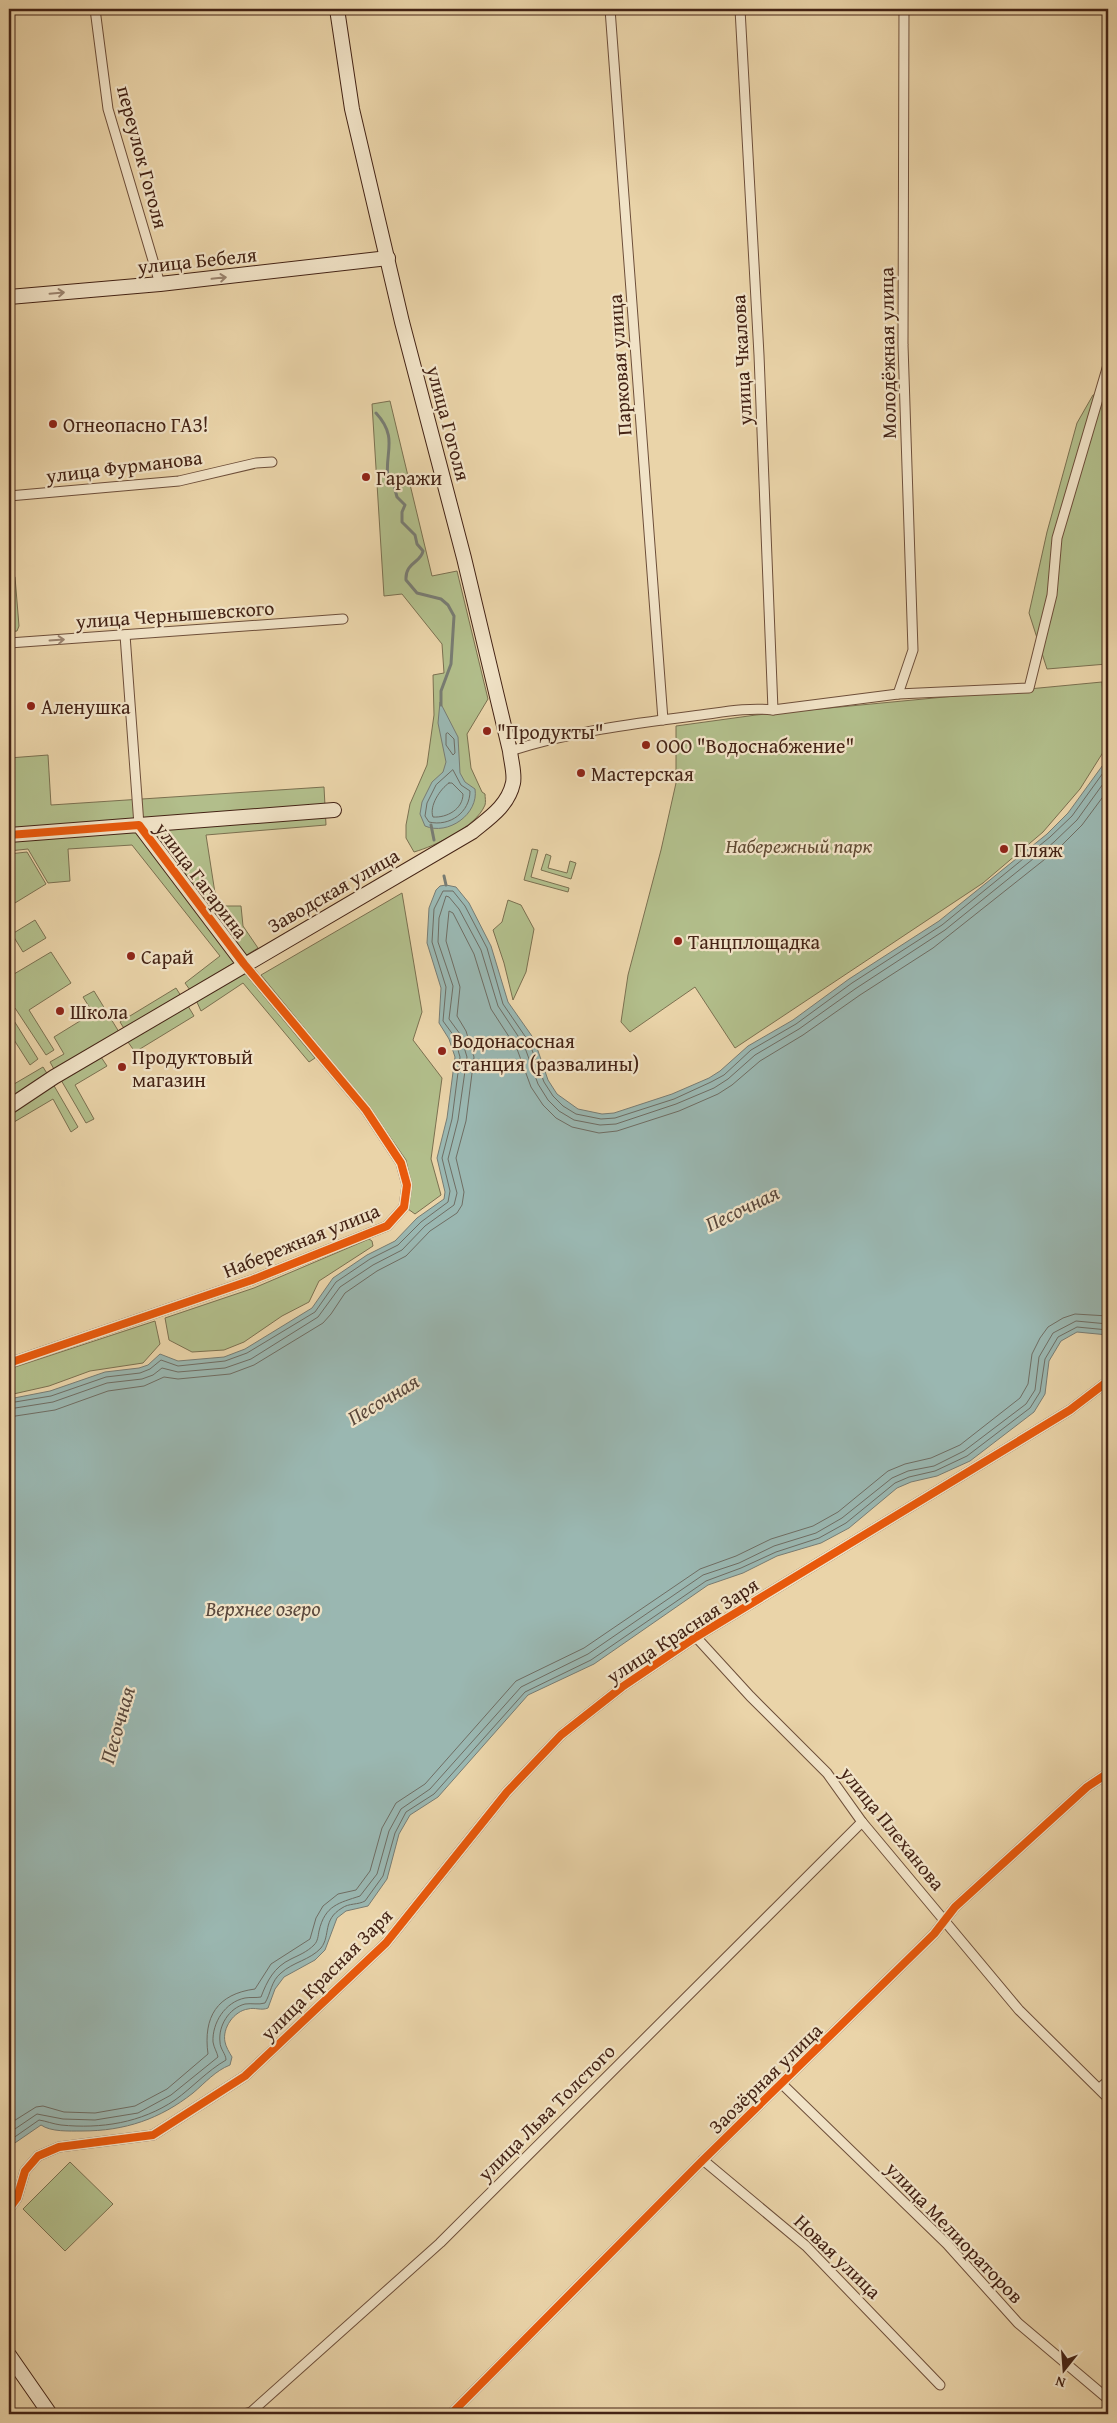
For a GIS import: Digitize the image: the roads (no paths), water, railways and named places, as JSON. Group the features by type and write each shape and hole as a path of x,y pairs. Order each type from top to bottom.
{"main road":[{"name":"улица Гоголя","path":"337,9 352,109 402,322 464,558 510,751 513,782 506,801 472,832"},
{"name":"улица Бебеля","path":"9,297 160,284 388,258"},
{"name":"улица Гагарина","path":"9,835 334,810"},
{"name":"улица Гагарина","path":"139,825 244,964"},
{"name":"Заводская улица","path":"9,1106 244,964 472,832"},
{"path":"9,2356 50,2414"}],"street":[{"name":"переулок Гоголя","path":"95,9 108,109 160,284"},
{"name":"Парковая улица","path":"610,9 663,720"},
{"name":"улица Чкалова","path":"740,9 759,355 772,710"},
{"name":"Молодёжная улица","path":"898,694 913,650 903,345 904,9"},
{"path":"510,751 552,738 663,720 756,708 772,710 898,694 1029,688 1052,595 1057,538 1108,365"},
{"name":"улица Фурманова","path":"9,496 179,482 256,463 272,462"},
{"name":"улица Чернышевского","path":"9,644 343,619"},
{"path":"125,635 139,825"},
{"name":"Набережная улица","path":"9,1363 252,1280 387,1226 404,1207 407,1185 401,1163 366,1110 244,964"},
{"name":"улица Красная Заря","path":"9,2209 17,2198 25,2171 30,2163 42,2153 59,2148 153,2135 245,2076 386,1943 507,1792 560,1735 622,1687 696,1637 1070,1410 1108,1381"},
{"name":"улица Плеханова","path":"696,1637 750,1696 827,1773 862,1822 1020,2010 1108,2098"},
{"name":"Заозёрная улица","path":"451,2414 704,2160 934,1934 955,1907 1080,1793 1108,1773"},
{"name":"улица Льва Толстого","path":"244,2414 251,2412 440,2243 862,1822"},
{"path":"1100,2088 1108,2081"},
{"name":"улица Мелиораторов","path":"782,2084 947,2244 1018,2323 1108,2399"},
{"name":"Новая улица","path":"704,2160 806,2246 940,2385"}],"water":[{"path":"440,702 458,737 460,773 465,782 475,789 475,798 472,807 460,821 443,828 434,828 425,826 420,814 422,802 432,782 443,772 446,762 438,723"},
{"name":"Верхнее озеро","path":"1108,758 1108,1335 1077,1332 1061,1341 1049,1361 1045,1394 1034,1412 970,1461 937,1476 911,1482 897,1488 849,1528 821,1543 777,1556 743,1573 708,1585 594,1664 528,1695 438,1797 410,1815 399,1834 387,1879 368,1906 346,1911 337,1918 325,1950 315,1960 284,1977 275,1989 268,2008 243,2010 230,2021 225,2031 225,2042 232,2057 230,2065 215,2074 181,2102 141,2122 113,2129 66,2131 55,2130 41,2125 9,2147 9,1399 50,1391 105,1372 139,1368 148,1365 160,1354 178,1361 224,1357 245,1349 312,1308 333,1278 367,1255 395,1241 417,1218 444,1199 445,1192 437,1158 447,1118 455,1057 449,1039 439,1023 441,988 427,943 429,908 436,890 440,886 456,887 469,903 491,946 508,1002 534,1039 548,1080 557,1094 578,1109 602,1114 614,1113 672,1094 709,1078 720,1071 748,1046 793,1020 849,979 939,921 1047,834 1068,813"}],"waterway":[{"path":"376,413 383,422 389,438 388,479 394,486 397,497 405,505 402,512 402,522 415,535 417,544 423,551 422,555 410,566 406,574 406,580 417,593 441,599 448,605 454,616 451,664 441,691 441,705"},
{"path":"431,825 434,840"},
{"path":"444,876 446,885"}],"place":[{"name":"Огнеопасно ГАЗ!","path":"53,424"},
{"name":"Гаражи","path":"366,477"},
{"name":"Аленушка","path":"31,706"},
{"name":"\"Продукты\"","path":"487,731"},
{"name":"ООО \"Водоснабжение\"","path":"646,745"},
{"name":"Мастерская","path":"581,773"},
{"name":"Пляж","path":"1004,849"},
{"name":"Танцплощадка","path":"678,941"},
{"name":"Сарай","path":"131,956"},
{"name":"Школа","path":"60,1011"},
{"name":"Водонасосная станция (развалины)","path":"442,1051"},
{"name":"Продуктовый магазин","path":"122,1067"}],"park label":[{"name":"Набережный парк","path":"799,845"}],"water label":[{"name":"Песочная","path":"742,1208"},
{"name":"Песочная","path":"383,1399"},
{"name":"Песочная","path":"117,1725"}]}
